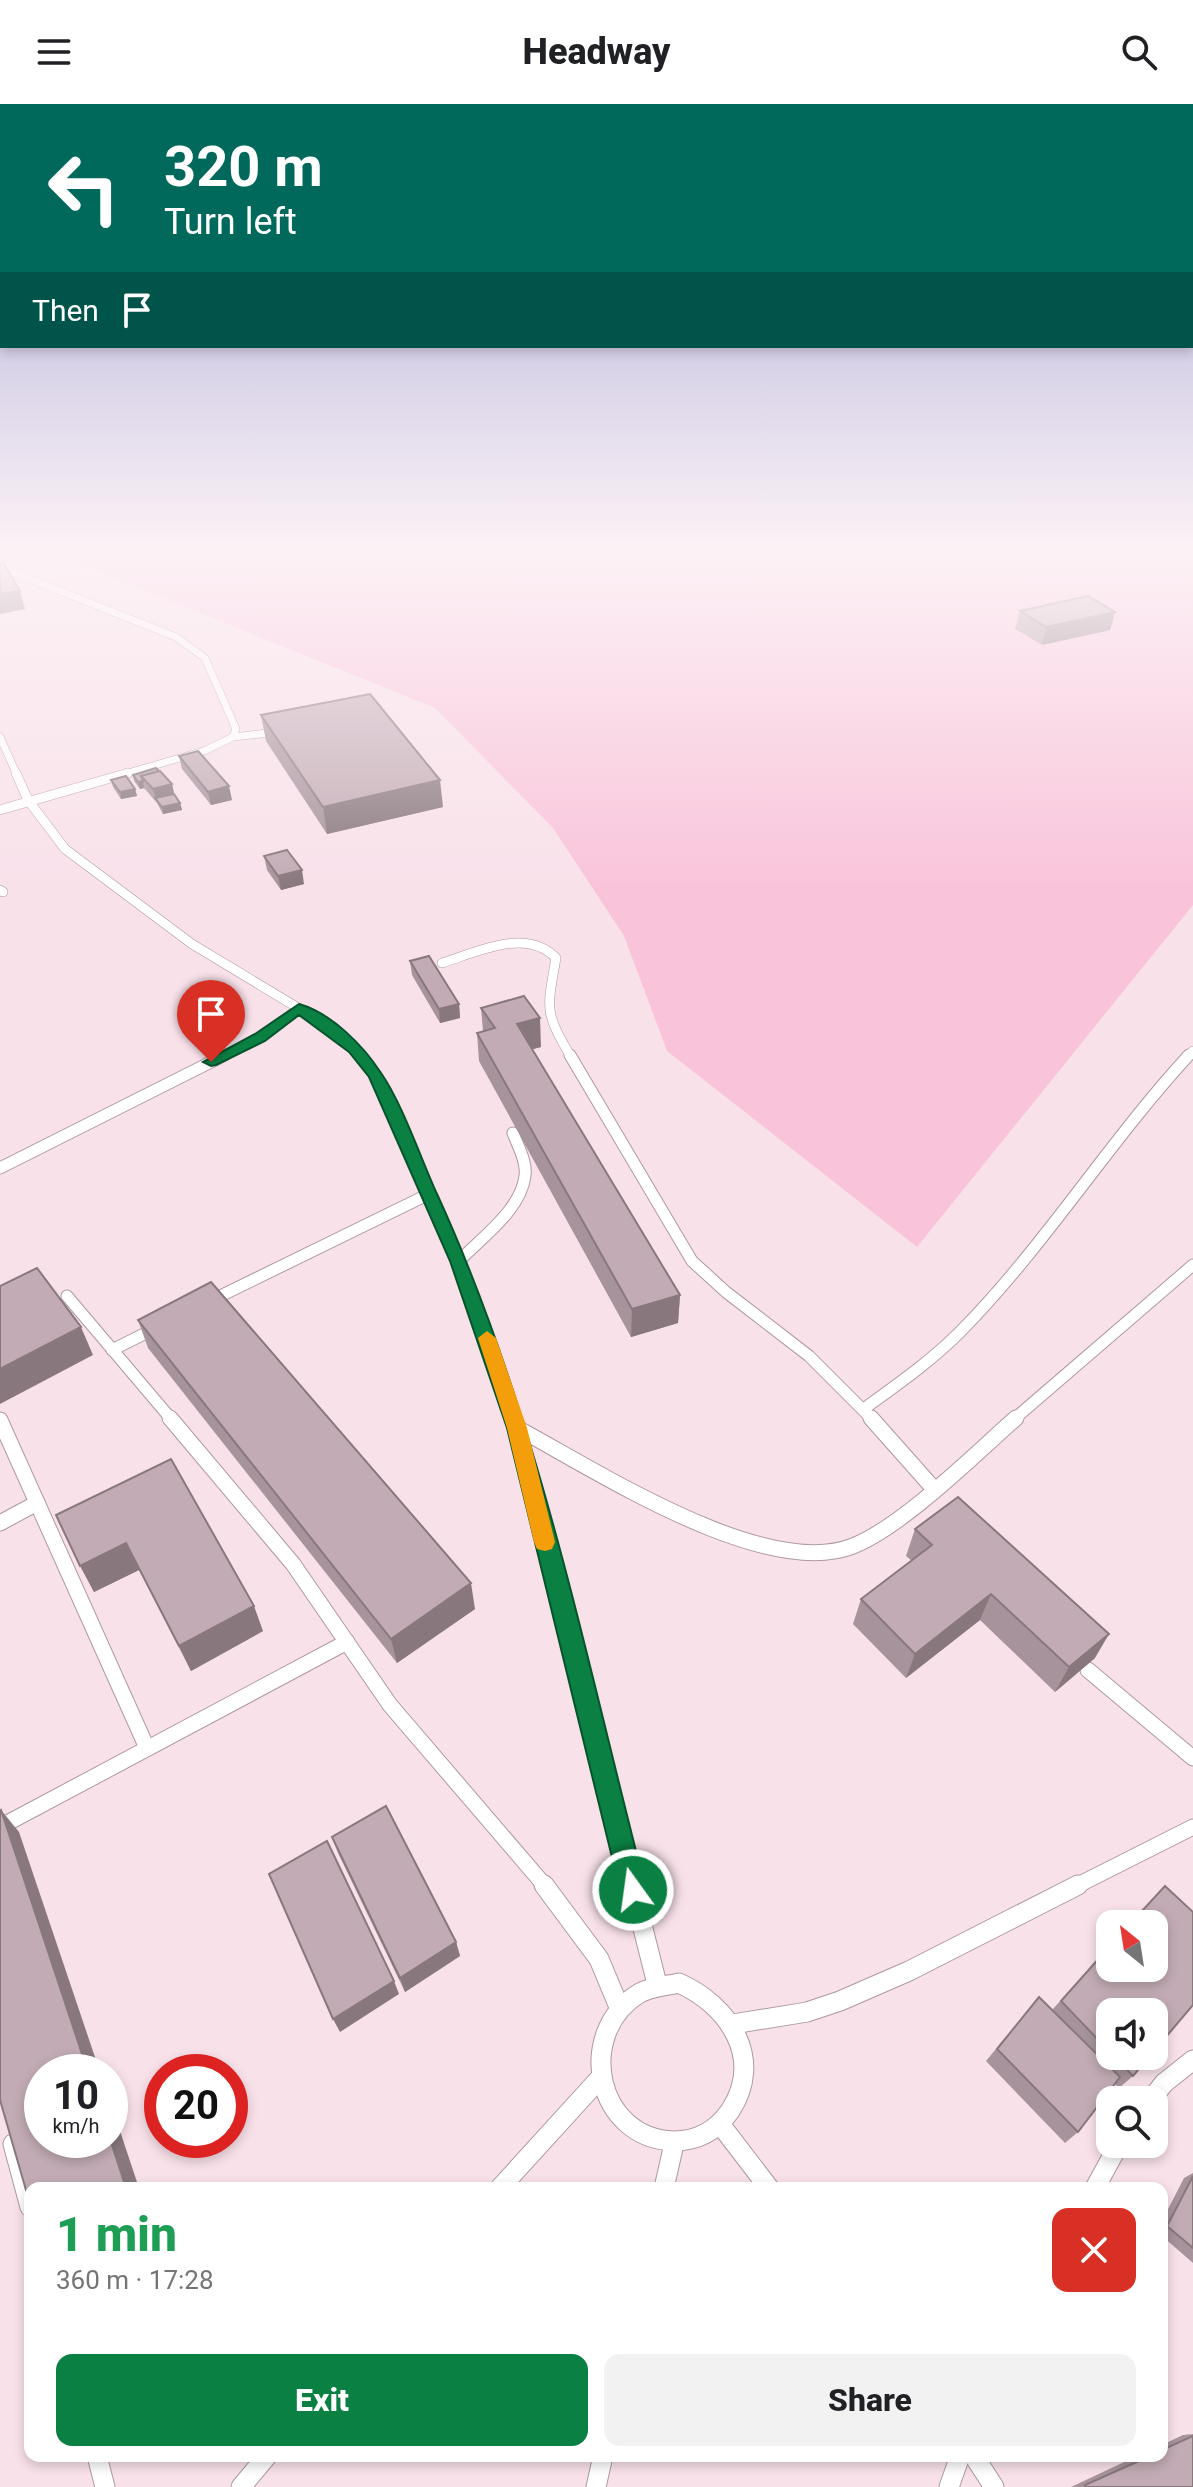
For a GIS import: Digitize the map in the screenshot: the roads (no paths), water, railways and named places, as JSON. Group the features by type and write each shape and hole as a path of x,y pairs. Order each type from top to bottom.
{"lane":[{"path":"208,665 236,729 233,737"},
{"path":"0,810 144,771 204,751 233,737 294,730"},
{"path":"0,737 28,800 65,849 192,944 328,1026 355,1049 376,1076 459,1261 517,1428 657,1984"},
{"path":"442,963 520,942 552,950 556,958 547,1008 555,1030 641,1172 679,1243 708,1277 809,1356 865,1408 934,1489"},
{"path":"0,1168 260,1038 299,1008"},
{"path":"865,1408 927,1363 1004,1284 1141,1107 1193,1051"},
{"path":"459,1261 515,1200 522,1188 525,1174 513,1133"},
{"path":"195,1309 429,1194"},
{"path":"517,1428 693,1521 760,1546 795,1553 828,1552 853,1546 882,1530 934,1489 1193,1265"},
{"path":"67,1296 293,1564 390,1705 480,1807 581,1930 599,1959 619,2007"},
{"path":"112,1350 167,1323"},
{"path":"0,1420 147,1748"},
{"path":"0,1523 37,1503"},
{"path":"0,1827 347,1642"},
{"path":"1088,1670 1193,1758"},
{"path":"733,2024 807,2012 840,2001 936,1958 1193,1827"},
{"path":"679,1983 700,1991 719,2005 733,2024 742,2049 743,2076 735,2102 720,2124 699,2139 674,2144 649,2139 627,2125 610,2103 601,2077 600,2051 606,2027 619,2007 636,1992 657,1984 679,1983"},
{"path":"1162,2086 1193,2060"},
{"path":"505,2182 601,2077"},
{"path":"8,2124 24,2184"},
{"path":"720,2124 764,2182"},
{"path":"665,2182 674,2144"},
{"path":"1098,2182 1111,2158"},
{"path":"99,2462 105,2487"},
{"path":"241,2487 262,2462"},
{"path":"596,2487 602,2462"},
{"path":"949,2487 958,2462"},
{"path":"978,2462 994,2487"}]}
